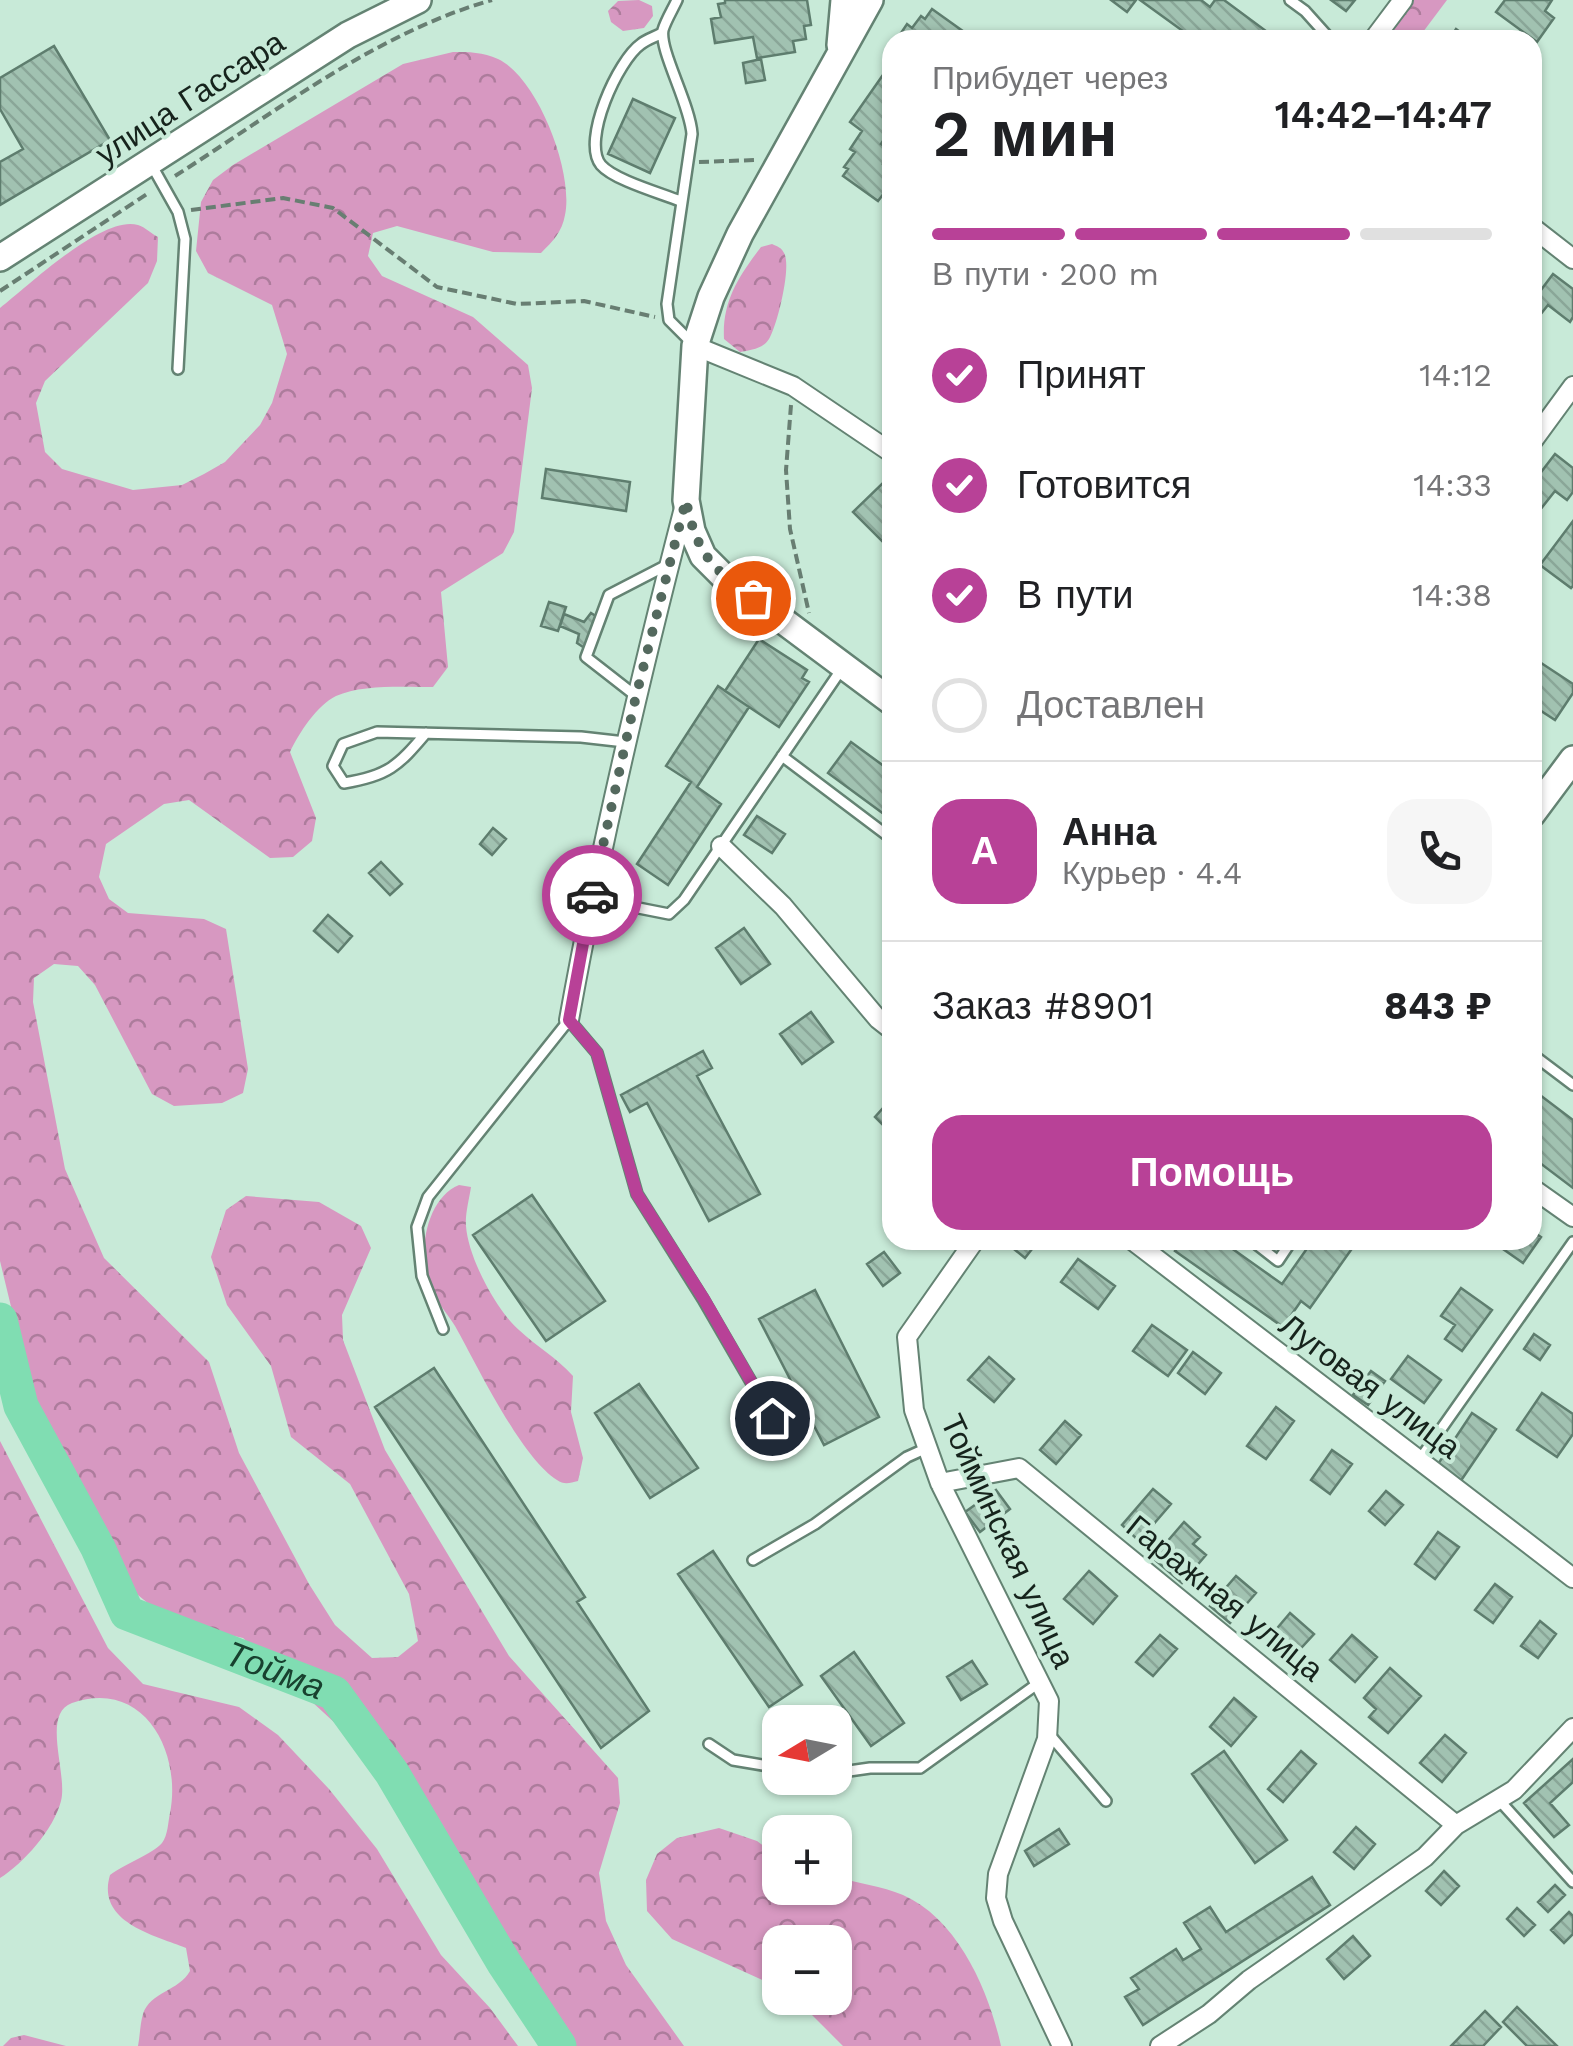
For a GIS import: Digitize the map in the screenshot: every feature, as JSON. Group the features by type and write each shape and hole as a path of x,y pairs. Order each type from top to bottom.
{"street":[{"name":"улица Гассара","path":"0,258 157,173 348,35 418,0"},
{"path":"839,54 844,0"},
{"path":"569,1020 636,696 686,500 695,346 740,234 870,0"},
{"path":"1380,30 1402,0"},
{"path":"1542,235 1573,259"},
{"path":"695,346 793,386 882,446"},
{"path":"1542,428 1573,386"},
{"path":"686,500 692,532 703,556 723,576 844,666 882,689"},
{"path":"1542,803 1570,772"},
{"path":"720,846 783,906 882,1020"},
{"path":"1542,1195 1573,1218"},
{"name":"Тойминская улица","path":"968,1250 907,1337 914,1410 940,1483 1049,1701 1048,1732 998,1874 996,1898 1062,2046"},
{"name":"Луговая улица","path":"1145,1250 1573,1578"},
{"name":"Гаражная улица","path":"940,1483 1019,1468 1456,1825"},
{"path":"1160,2046 1425,1858 1456,1825 1514,1790 1573,1728"}],"lane":[{"path":"677,0 662,33 691,113 690,162 680,201 666,304 669,320 695,346"},
{"path":"1290,0 1322,30"},
{"path":"662,33 640,44 622,66 593,142 596,156 608,171 680,201"},
{"path":"157,173 178,212 184,240 178,368"},
{"path":"636,696 586,657 609,594 670,564"},
{"path":"591,899 669,914 684,900 844,666"},
{"path":"426,733 398,766 367,780 344,783 333,766 343,744 377,732 426,733 581,737 626,742"},
{"path":"782,756 882,831"},
{"path":"443,1329 422,1276 417,1227 428,1197 569,1020 597,1053 637,1194 704,1299 772,1418"},
{"path":"1542,1062 1573,1085"},
{"path":"1418,1461 1573,1242"},
{"path":"1264,1250 1278,1260 1285,1250"},
{"path":"753,1560 815,1524 907,1457 927,1448"},
{"path":"852,1771 920,1768 1040,1682"},
{"path":"1048,1732 1106,1800"},
{"path":"709,1744 732,1760 762,1765"},
{"path":"1499,1800 1573,1882"}],"path":[{"path":"0,292 157,173 367,54 422,26 492,0"},
{"path":"710,161 756,160"},
{"path":"178,212 242,200 283,198 333,208 438,287 517,304 584,301 669,320"},
{"path":"793,386 786,470 790,529 809,614"}],"green space":[{"path":"639,0 652,6 653,16 644,28 623,31 611,22 608,11 618,1"},
{"path":"1414,0 1447,0 1424,30 1392,30"},
{"path":"453,52 498,59 527,85 550,128 564,176 562,226 541,253 493,252 397,226 373,233 368,256 382,276 473,317 528,365 532,388 514,532 503,553 441,592 448,667 433,687 347,692 322,706 304,728 290,752 316,818 312,841 293,857 270,858 189,800 164,804 106,844 99,877 109,899 128,913 204,919 226,929 248,1069 243,1093 222,1103 174,1106 152,1094 95,985 78,966 54,964 34,978 33,1002 65,1169 104,1258 209,1362 239,1453 335,1625 372,1658 398,1657 418,1641 409,1594 350,1484 291,1437 271,1366 227,1305 211,1257 226,1210 246,1196 319,1202 361,1226 371,1248 342,1315 343,1340 385,1450 509,1656 618,1778 620,1803 599,1873 606,1921 626,1965 684,2046 542,2046 363,1749 243,1638 171,1622 133,1591 37,1414 0,1261 0,308 66,254 105,230 138,225 158,237 157,261 148,283 45,381 36,403 45,452 62,469 133,490 182,485 204,474 225,462 260,425 272,403 287,354 272,305 208,273 196,251 201,202 213,180 403,64"},
{"path":"772,244 782,249 786,260 776,322 763,345 740,352 724,339 729,301 761,247"},
{"path":"459,1185 471,1187 466,1217 468,1239 493,1296 519,1330 573,1376 571,1412 583,1458 578,1481 560,1482 529,1452 430,1287 424,1245 431,1215 447,1192"},
{"path":"0,1441 108,1648 143,1684 239,1707 278,1735 329,1789 377,1849 441,1955 490,2008 518,2046 138,2046 147,2007 190,1971 186,1948 130,1924 111,1904 108,1891 110,1875 158,1847 168,1824 170,1767 163,1745 138,1711 119,1701 97,1698 63,1709 57,1732 62,1789 57,1812 36,1845 0,1878"},
{"path":"719,1828 762,1845 762,1905 852,1905 852,1881 895,1892 923,1906 940,1921 968,1959 988,2003 1001,2046 843,2046 812,2015 852,2015 852,1925 762,1925 762,1980 672,1939 647,1911 646,1880 657,1854 677,1838"},
{"path":"24,2035 66,2046 3,2046 11,2038"}],"building":[{"path":"725,0 807,0 811,25 804,26 806,39 793,41 795,52 757,58 753,37 715,43 711,19 721,17 718,4"},
{"path":"1111,0 1136,0 1127,12"},
{"path":"1140,0 1201,0 1210,7 1215,0 1224,0 1264,30 1181,30"},
{"path":"1331,0 1355,0 1346,11"},
{"path":"1505,0 1552,0 1545,11 1554,18 1542,35 1542,30 1521,30 1496,12"},
{"path":"932,9 961,30 903,30 907,24 912,28 921,16 925,19"},
{"path":"54,46 110,140 0,205 0,162 23,149 0,109 0,78"},
{"path":"761,59 765,80 746,83 743,63"},
{"path":"882,76 882,196 878,201 843,176 848,169 844,167 855,152 850,149 862,131 850,122"},
{"path":"633,99 675,118 650,173 608,154"},
{"path":"1553,274 1573,289 1570,322 1548,305 1542,312 1542,289"},
{"path":"1555,454 1573,468 1573,492 1567,500 1555,491 1542,507 1542,471"},
{"path":"546,469 630,482 626,511 542,498"},
{"path":"882,484 882,541 853,512"},
{"path":"1573,521 1573,586 1542,566"},
{"path":"549,602 566,607 558,631 541,626"},
{"path":"591,613 602,620 586,649 577,643 579,634 560,626 564,614 584,622"},
{"path":"759,639 807,670 802,678 809,682 779,727 725,691"},
{"path":"1542,664 1573,684 1573,693 1555,720 1542,712"},
{"path":"718,686 749,707 697,787 721,804 668,885 637,864 691,782 666,766"},
{"path":"851,742 882,765 882,813 828,773"},
{"path":"757,816 785,834 772,853 744,835"},
{"path":"493,828 506,839 492,855 480,844"},
{"path":"381,862 402,884 390,895 369,873"},
{"path":"328,915 352,936 338,952 314,931"},
{"path":"744,928 770,964 741,984 716,948"},
{"path":"811,1012 833,1042 802,1064 780,1034"},
{"path":"703,1051 712,1068 697,1076 760,1194 709,1221 647,1103 630,1112 621,1095"},
{"path":"1542,1097 1573,1120 1573,1188 1542,1165"},
{"path":"532,1195 605,1301 546,1341 473,1235"},
{"path":"1015,1250 1031,1250 1025,1258"},
{"path":"1234,1250 1282,1284 1306,1250 1351,1250 1310,1308 1301,1301 1283,1327 1175,1251"},
{"path":"1504,1250 1532,1250 1523,1263"},
{"path":"884,1252 900,1273 883,1286 867,1264"},
{"path":"1078,1259 1115,1286 1098,1309 1061,1282"},
{"path":"1461,1288 1492,1310 1462,1351 1445,1339 1455,1325 1441,1316"},
{"path":"815,1290 879,1417 824,1445 759,1319"},
{"path":"1152,1325 1187,1350 1168,1376 1133,1351"},
{"path":"1534,1334 1550,1345 1540,1360 1524,1349"},
{"path":"1193,1352 1221,1373 1205,1394 1178,1373"},
{"path":"1408,1356 1441,1380 1424,1403 1391,1379"},
{"path":"989,1357 1014,1379 994,1402 968,1380"},
{"path":"434,1368 585,1597 577,1602 649,1711 601,1748 375,1407"},
{"path":"1371,1371 1385,1381 1368,1405 1353,1395"},
{"path":"639,1384 698,1468 650,1498 595,1413"},
{"path":"1542,1393 1573,1414 1573,1434 1557,1457 1517,1430"},
{"path":"1276,1407 1294,1421 1266,1459 1247,1446"},
{"path":"1472,1413 1496,1429 1460,1482 1436,1467"},
{"path":"1065,1421 1081,1435 1056,1464 1040,1450"},
{"path":"1332,1450 1352,1464 1330,1494 1311,1480"},
{"path":"1153,1489 1171,1504 1139,1541 1122,1525"},
{"path":"996,1490 1010,1509 980,1532 965,1512"},
{"path":"1386,1491 1403,1505 1385,1525 1369,1511"},
{"path":"1184,1522 1200,1537 1193,1544 1206,1555 1182,1583 1153,1558"},
{"path":"1438,1532 1459,1547 1435,1579 1415,1564"},
{"path":"713,1551 802,1685 768,1705 678,1574"},
{"path":"1089,1571 1117,1596 1093,1624 1064,1599"},
{"path":"1236,1576 1256,1593 1230,1623 1210,1606"},
{"path":"1495,1584 1512,1597 1493,1623 1475,1610"},
{"path":"1290,1613 1314,1634 1291,1659 1268,1639"},
{"path":"1540,1621 1556,1634 1538,1658 1521,1646"},
{"path":"1160,1635 1177,1649 1153,1676 1136,1662"},
{"path":"1352,1635 1377,1657 1355,1682 1330,1660"},
{"path":"854,1652 904,1723 871,1746 852,1719 852,1705 842,1705 821,1676"},
{"path":"972,1661 987,1684 961,1700 947,1677"},
{"path":"1390,1668 1421,1696 1388,1733 1369,1717 1376,1709 1364,1698"},
{"path":"1234,1698 1256,1717 1231,1746 1210,1727"},
{"path":"1445,1735 1466,1753 1442,1782 1420,1763"},
{"path":"1224,1751 1287,1840 1255,1863 1192,1774"},
{"path":"1301,1751 1316,1764 1283,1802 1268,1789"},
{"path":"1573,1759 1573,1782 1550,1803 1569,1825 1554,1837 1524,1803"},
{"path":"1356,1827 1375,1844 1354,1869 1334,1852"},
{"path":"1059,1829 1069,1844 1034,1866 1025,1851"},
{"path":"1444,1871 1459,1886 1441,1905 1426,1891"},
{"path":"1312,1877 1330,1905 1143,2025 1125,1997 1139,1989 1131,1978 1176,1949 1183,1960 1201,1949 1184,1923 1210,1907 1226,1932"},
{"path":"1555,1885 1565,1895 1548,1912 1538,1902"},
{"path":"1517,1908 1535,1925 1524,1936 1507,1919"},
{"path":"1569,1912 1573,1916 1573,1934 1564,1943 1551,1930"},
{"path":"1353,1936 1370,1956 1344,1979 1327,1959"},
{"path":"1517,2007 1557,2046 1527,2046 1503,2022"},
{"path":"1485,2011 1501,2027 1483,2046 1451,2046"}],"waterway":[{"name":"Тойма","path":"0,1320 21,1406 98,1548 127,1613 334,1693 392,1773 504,1963 559,2046"}],"way so far":[{"path":"592,895 636,696 686,500 692,532 703,556 753,598"}],"route":[{"path":"592,895 569,1020 597,1053 637,1194 704,1299 772,1418"}]}
